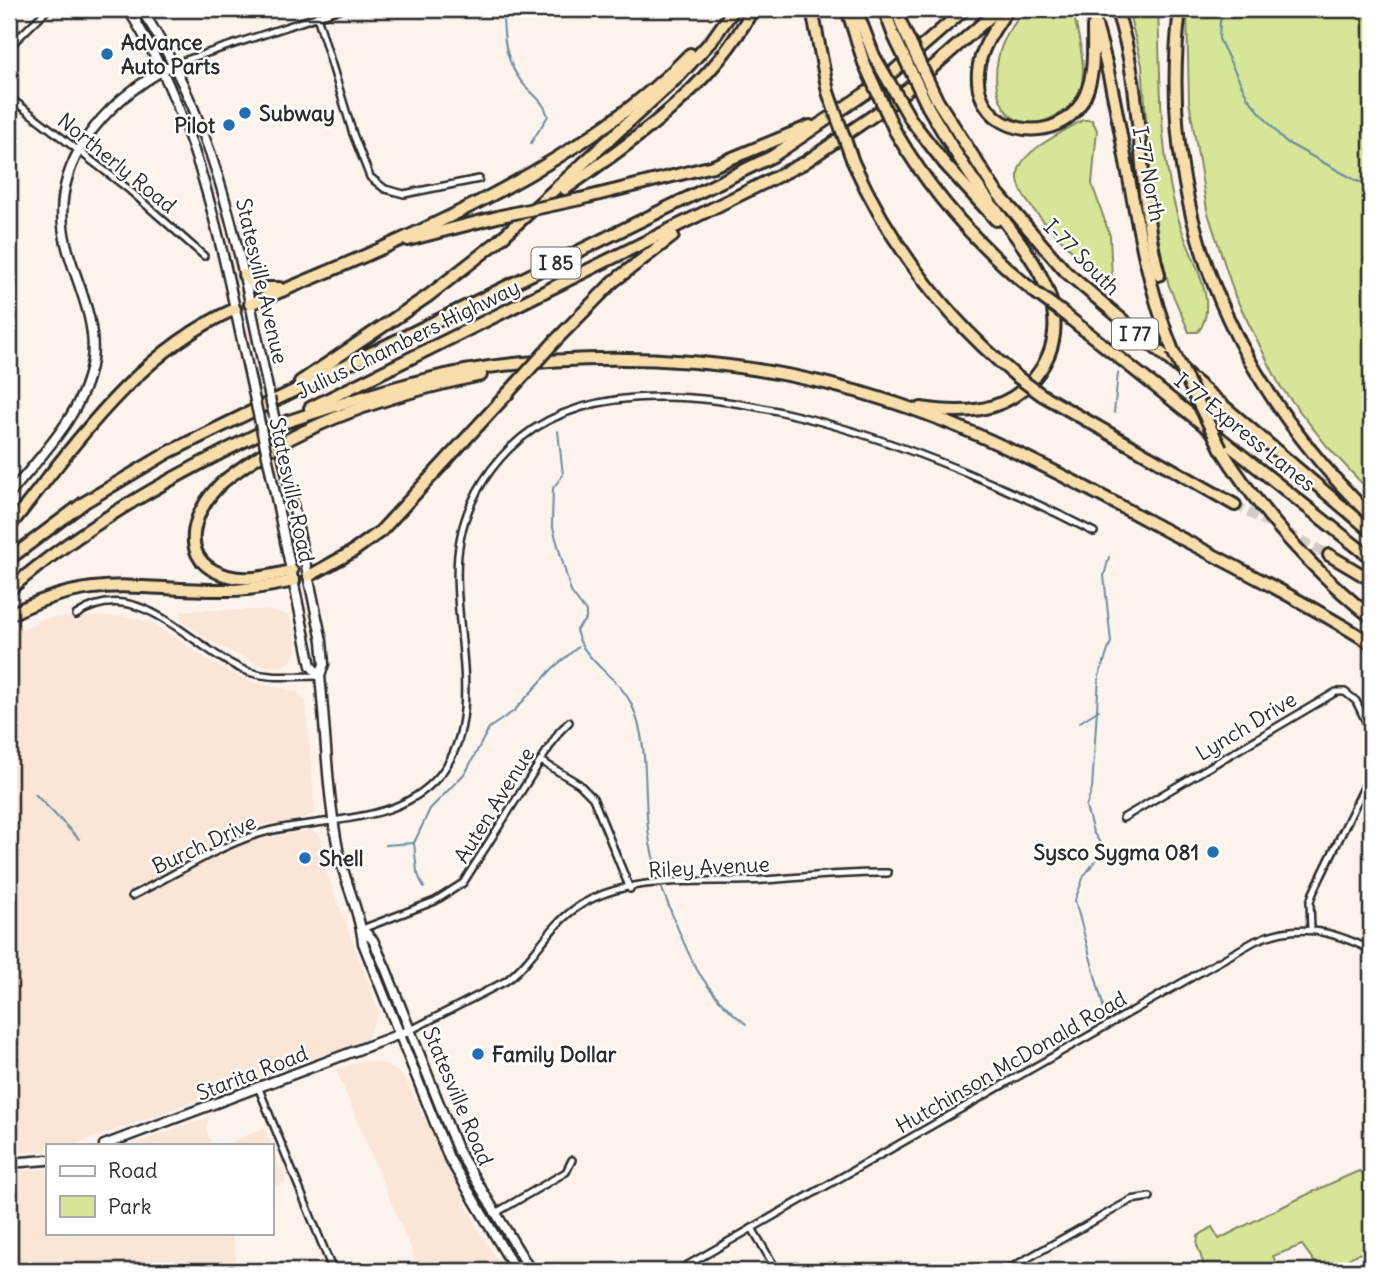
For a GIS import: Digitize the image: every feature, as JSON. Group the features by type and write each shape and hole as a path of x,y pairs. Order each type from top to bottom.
{"highway":[{"path":"269,403 428,296 529,214 690,65 733,9"},
{"path":"250,304 368,253 495,192 578,144 666,77 733,9"},
{"path":"529,214 606,160 687,93 725,52 752,9"},
{"path":"812,9 828,92 853,162 884,224 919,276 959,323 1016,376 1042,395 1235,505"},
{"name":"I 77 Express Lanes","path":"847,9 864,63 895,131 950,210 988,251 1036,293 1371,558"},
{"path":"856,9 874,56 911,120 945,164 1030,254"},
{"path":"274,426 438,377 486,368 558,361 632,359 730,366 814,381 898,404 943,411 975,411 1004,402 1030,383 1047,355 1054,329 1049,292 1030,254 975,182 932,103 899,32 884,9"},
{"path":"896,9 899,32"},
{"name":"Julius Chambers Highway","path":"9,559 65,515 126,476 772,156 838,113 902,65 965,9"},
{"name":"Julius Chambers Highway","path":"9,590 60,548 118,508 180,473 783,175 851,132 933,69 999,9"},
{"path":"1008,9 983,52 978,82 981,96 993,114 1009,126 1029,131 1042,131 1060,124 1083,100 1093,65 1091,11"},
{"path":"1116,9 1130,60 1145,210 1172,326 1172,347"},
{"path":"1180,9 1175,73 1179,145 1192,216 1209,276 1240,348 1276,407 1319,463 1371,516"},
{"name":"I-77 North","path":"1091,11 1112,83 1147,260 1172,347 1222,449 1254,498 1290,542 1329,582 1371,617"},
{"name":"I-77 South","path":"932,103 995,190 1066,272 1371,531"},
{"path":"368,253 501,216 713,166 838,113"},
{"path":"309,576 352,552 381,531 556,340 614,281 695,219"},
{"path":"244,275 260,288 285,288"},
{"path":"9,527 98,417 132,381 176,345 235,309"},
{"path":"293,576 230,577 211,569 202,559 194,539 196,517 208,496 229,477 293,439 376,404 468,378 558,361"},
{"path":"898,404 1050,468 1371,643"},
{"path":"1329,555 1371,580"},
{"path":"9,615 60,593 100,585 142,584 229,590 293,576"}],"main road":[{"name":"Statesville Avenue","path":"128,9 163,69 201,165 235,309"},
{"name":"Statesville Avenue","path":"141,9 174,64 197,111 215,160 244,275 309,576"},
{"path":"9,495 72,416 90,369 90,325 66,247 62,222 64,182 77,149 117,103 174,64"},
{"path":"235,309 250,304"},
{"name":"Statesville Road","path":"235,309 312,666 320,676"},
{"path":"293,576 309,576"},
{"name":"Statesville Road","path":"309,576 324,664 320,676 333,820 344,880 362,929 363,943 449,1158 516,1271"},
{"name":"Statesville Road","path":"362,929 373,940 457,1149 531,1271"},
{"name":"Starita Road","path":"107,1144 411,1030"},
{"path":"9,1163 46,1160"}],"street":[{"path":"9,47 48,9"},
{"path":"174,64 340,9"},
{"path":"317,16 352,134 370,177 386,189 404,194 479,179"},
{"name":"Northerly Road","path":"9,97 77,149 204,256"},
{"name":"Burch Drive","path":"132,896 249,837 381,812 410,800 432,783 450,760 462,731 465,710 457,582 460,540 468,513 479,488 505,453 536,428 571,410 617,399 667,398 740,405 814,420 936,458 1009,489 1094,532"},
{"path":"76,615 103,603 136,604 212,653 251,673 276,677 320,676"},
{"name":"Lynch Drive","path":"1123,818 1336,692 1345,692 1356,701 1371,732"},
{"name":"Auten Avenue","path":"362,929 435,901 463,883 569,722"},
{"path":"541,761 579,784 593,799 630,889"},
{"path":"1311,929 1313,893 1371,773"},
{"name":"Riley Avenue","path":"411,1030 506,981 518,972 574,909 630,889 680,880 763,880 842,873 888,873"},
{"name":"Hutchinson McDonald Road","path":"677,1271 1255,941 1279,932 1311,929 1344,937 1371,950"},
{"path":"259,1089 334,1271"},
{"path":"494,1214 566,1172 572,1160"},
{"path":"1005,1271 1130,1200 1150,1197"},
{"path":"752,1228 777,1271"}],"shaded area":[{"path":"182,610 265,610 289,615 297,649 291,661 280,667 261,665 217,645 181,621"},
{"path":"124,616 151,622 216,665 249,681 298,692 306,702 315,813 299,820 257,826 256,840 312,830 321,838 327,874 379,1012 366,1040 351,1049 329,1057 327,1053 77,1144 46,1144 46,1150 9,1154 9,636 45,618"},
{"path":"362,1061 382,1063 397,1071 408,1084 480,1233 505,1271 423,1271 417,1264 336,1070"},
{"path":"209,1117 206,1130 212,1144 133,1144"},
{"path":"265,1128 271,1144 225,1144"},
{"path":"273,1149 286,1182 273,1188"},
{"path":"46,1169 46,1234 232,1234 238,1271 9,1271 9,1172"}],"green space":[{"path":"1027,9 1073,9 1083,69 1081,88 1072,104 1041,122 1028,123 1016,120 1007,112 997,89 996,74 1005,38"},
{"path":"1128,9 1158,9 1162,119 1168,174 1181,227 1205,294 1204,321 1198,332 1189,332 1169,286 1154,222 1142,65"},
{"path":"1187,9 1371,9 1371,493 1327,446 1280,386 1235,296 1207,210 1189,101"},
{"path":"1083,120 1092,120 1097,130 1092,184 1110,236 1112,278 1107,282 1086,267 1036,212 1023,195 1018,180 1020,167 1027,156"},
{"path":"1359,1171 1371,1176 1371,1252 1356,1255 1334,1268 1321,1271 1302,1245 1273,1256 1280,1271 1206,1271 1197,1245 1198,1236 1212,1227 1219,1239"}],"waterway":[{"path":"503,9 505,40 513,69 542,103 548,116 531,143"},
{"path":"1227,9 1220,21 1219,39 1248,98 1284,141 1359,182 1371,180"},
{"path":"1114,413 1118,373"},
{"path":"558,431 563,475 553,488 552,524 571,592 586,612 586,619 576,630 586,651 631,703 643,745 648,833 659,874"},
{"path":"1104,1009 1075,900 1084,876 1104,849 1093,832 1086,807 1092,789 1099,676 1111,642 1104,576 1109,557"},
{"path":"424,888 417,872 414,843 430,809 466,772 489,728 514,711 553,668 578,647"},
{"path":"1080,722 1099,710"},
{"path":"35,794 79,839"},
{"path":"385,845 414,843"},
{"path":"662,889 685,947 703,979 728,1009 746,1024"}],"tunnel":[{"path":"1235,505 1329,555"}],"place":[{"name":"Advance Auto Parts","path":"107,54"},
{"name":"Subway","path":"245,113"},
{"name":"Pilot","path":"229,125"},
{"name":"Sysco Sygma 081","path":"1213,852"},
{"name":"Shell","path":"305,858"},
{"name":"Family Dollar","path":"478,1054"}]}
